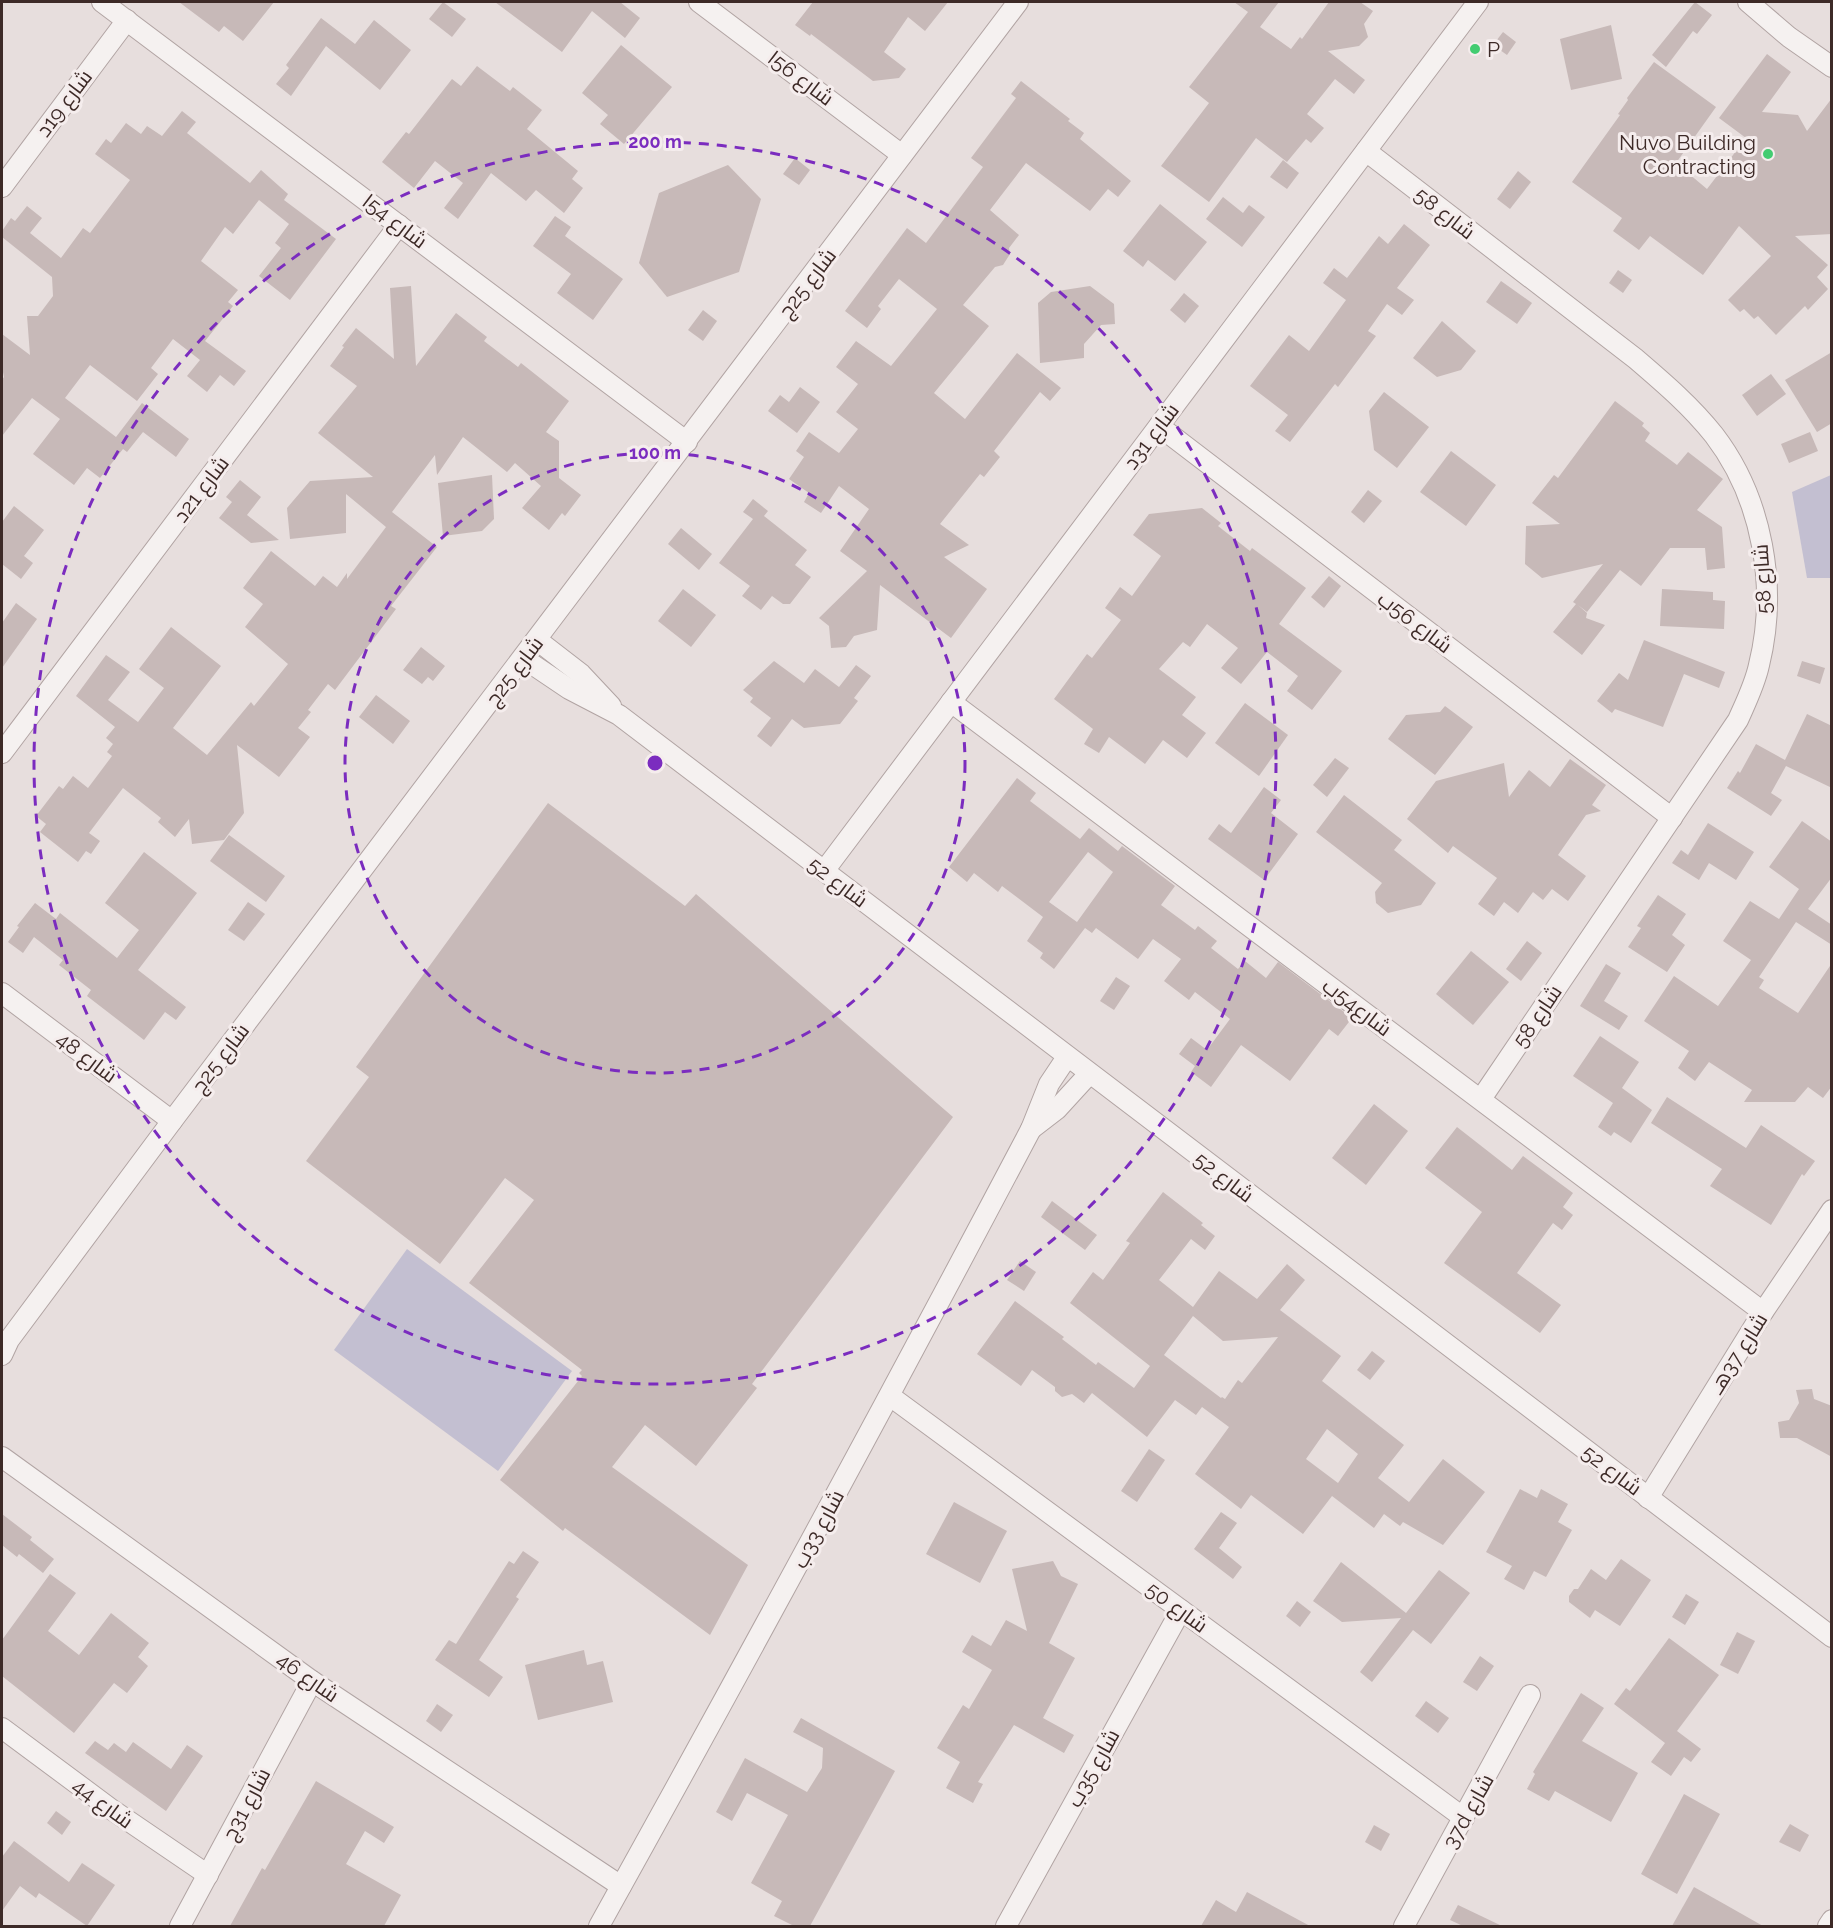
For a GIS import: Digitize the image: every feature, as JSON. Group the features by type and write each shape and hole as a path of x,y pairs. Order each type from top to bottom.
{"street":[{"name":"شارع 54ا","path":"102,2 687,442"},
{"name":"شارع 56ا","path":"699,2 903,155"},
{"name":"شارع 25ج","path":"4,1347 172,1121 1018,2"},
{"name":"شارع 31د","path":"824,871 1479,2"},
{"path":"1748,2 1789,37 1832,67"},
{"name":"شارع 19د","path":"2,187 127,20"},
{"name":"شارع 58","path":"1366,151 1636,359 1672,390 1715,437 1739,475 1761,538 1766,578 1765,616 1759,664 1738,720 1481,1099"},
{"name":"شارع 21د","path":"2,753 399,225"},
{"name":"شارع 56ب","path":"1159,426 1672,818"},
{"name":"شارع 52","path":"537,640 581,674 619,715"},
{"name":"شارع 52","path":"523,658 569,689 619,715 1832,1637"},
{"name":"شارع54ب","path":"951,702 1763,1312"},
{"name":"شارع 48","path":"2,993 172,1121"},
{"name":"شارع 33ب","path":"599,1926 890,1396 1031,1129 1049,1084 1067,1057"},
{"name":"شارع 33ب","path":"1031,1129 1057,1109 1089,1074"},
{"name":"شارع 37هـ","path":"1648,1498 1763,1312 1832,1210"},
{"name":"شارع 50","path":"890,1396 1464,1818"},
{"name":"شارع 46","path":"2,1457 312,1681 621,1886"},
{"name":"شارع 35ب","path":"1006,1926 1181,1610"},
{"name":"شارع 31ج","path":"180,1926 312,1681"},
{"name":"37d شارع","path":"1404,1926 1530,1695"},
{"name":"شارع 44","path":"2,1728 111,1809 208,1875"},
{"path":"1828,1926 1832,1920"}],"shaded area":[{"path":"1831,475 1831,578 1807,578 1792,492"},
{"path":"407,1249 572,1371 498,1471 334,1350"}],"building":[{"path":"179,2 274,2 243,41 224,26 219,32"},
{"path":"443,2 466,19 452,37 429,19"},
{"path":"495,2 620,2 640,18 625,38 592,11 562,52"},
{"path":"813,2 948,2 925,31 908,17 884,52 906,69 899,78 873,81 811,34 810,36 795,25"},
{"path":"1234,2 1279,2 1260,27 1291,49 1300,37 1302,39 1329,2 1360,2 1373,11 1364,24 1368,37 1359,46 1328,51 1365,80 1354,94 1335,79 1307,114 1324,128 1311,143 1306,139 1287,162 1256,138 1209,202 1161,166 1209,103 1189,87 1248,12"},
{"path":"1695,2 1712,15 1697,34 1693,31 1666,67 1652,55"},
{"path":"321,18 355,44 374,20 411,50 380,90 326,46 291,96 276,84 289,68 286,65"},
{"path":"1611,25 1622,79 1571,90 1560,39"},
{"path":"1503,32 1516,42 1507,55 1493,45"},
{"path":"621,45 672,87 624,144 600,124 608,115 582,93"},
{"path":"1767,54 1791,72 1762,112 1798,115 1807,131 1832,98 1832,234 1795,236 1828,265 1817,277 1828,289 1808,310 1805,306 1776,335 1758,316 1754,319 1744,309 1740,312 1728,300 1771,256 1739,226 1703,275 1650,236 1639,250 1613,231 1622,218 1572,182 1620,115 1618,114 1628,100 1627,98 1654,62 1716,107 1676,163 1707,189 1746,138 1719,118"},
{"path":"477,66 510,91 513,87 542,110 527,129 578,171 572,179 583,188 564,213 536,190 526,201 491,173 458,219 444,208 463,183 435,161 414,188 382,162 406,132 409,134 452,79 461,86"},
{"path":"1021,81 1070,119 1068,121 1084,133 1080,139 1131,181 1118,197 1108,189 1090,211 1026,163 990,210 1019,235 1009,248 1010,254 1003,265 995,267 963,305 989,326 934,393 965,419 1017,353 1061,388 1050,401 1040,392 994,451 1000,457 984,477 980,474 940,524 969,545 944,557 987,589 951,638 880,585 877,630 854,636 846,647 831,648 829,626 819,618 867,571 840,551 869,509 839,486 821,513 804,502 809,493 789,479 804,457 796,451 809,432 839,453 858,429 836,412 858,384 836,367 856,341 891,366 937,309 899,279 878,306 881,309 867,328 845,311 907,228 926,243 983,167 971,158 1016,98 1011,94"},
{"path":"182,111 196,122 187,133 250,183 261,170 288,194 284,200 336,239 290,300 259,276 281,248 275,243 289,224 259,200 233,234 225,227 201,261 238,290 228,302 233,306 205,341 246,371 234,386 220,375 207,392 187,376 200,360 173,339 151,368 158,374 137,401 90,365 65,398 116,437 142,403 189,439 176,457 143,432 127,452 123,449 100,478 87,468 74,485 33,454 60,419 32,398 2,436 2,380 4,377 2,334 30,355 27,316 38,316 53,296 52,277 2,237 2,231 11,218 15,221 27,206 42,218 30,233 61,258 83,228 90,233 130,180 95,154 106,139 111,143 126,123 141,134 147,126 162,136"},
{"path":"795,158 810,170 799,185 783,174"},
{"path":"1283,160 1299,173 1287,189 1270,177"},
{"path":"728,165 761,199 739,272 667,297 639,263 659,193"},
{"path":"1518,171 1531,182 1510,209 1497,199"},
{"path":"1223,197 1243,213 1249,205 1265,217 1242,247 1206,219"},
{"path":"1160,204 1207,242 1175,281 1148,260 1143,267 1123,251"},
{"path":"555,216 571,227 565,236 623,279 593,320 557,293 571,274 533,246"},
{"path":"1404,224 1430,245 1397,288 1414,300 1402,315 1387,304 1368,331 1376,336 1338,387 1335,384 1290,442 1275,431 1288,415 1250,386 1289,335 1309,351 1346,300 1323,283 1334,268 1347,278 1379,236 1388,244"},
{"path":"1618,270 1632,280 1623,293 1609,283"},
{"path":"1501,281 1532,303 1517,324 1486,302"},
{"path":"411,286 416,366 456,313 487,337 484,341 518,367 521,363 569,401 546,432 559,441 559,478 581,495 565,516 562,513 549,530 522,508 541,486 515,463 507,472 463,437 437,475 435,455 392,512 437,547 391,606 396,609 335,690 328,684 308,710 311,712 298,728 310,737 279,777 237,745 244,813 224,840 192,844 189,819 175,837 158,822 161,818 123,788 89,833 100,841 91,854 86,851 78,862 40,832 46,824 36,816 59,786 63,789 73,776 88,788 112,756 107,752 113,744 106,738 115,727 76,696 106,655 130,672 108,700 138,722 164,688 139,669 171,627 221,666 173,728 207,755 251,702 254,706 288,664 245,627 263,604 243,588 271,551 315,586 323,576 337,587 347,573 347,579 386,527 346,494 346,533 290,539 287,508 310,481 373,477 318,433 357,386 330,366 356,328 394,359 390,288"},
{"path":"1090,286 1114,304 1115,324 1101,325 1084,344 1084,358 1040,363 1038,303 1051,292"},
{"path":"1184,293 1199,306 1185,323 1170,310"},
{"path":"703,310 717,321 703,341 688,330"},
{"path":"1442,321 1476,351 1461,370 1437,377 1413,358"},
{"path":"1832,352 1832,423 1817,432 1785,380"},
{"path":"1771,374 1786,394 1757,416 1742,395"},
{"path":"800,387 820,402 797,433 768,411 780,395 789,402"},
{"path":"1384,392 1429,427 1397,468 1374,450 1369,411"},
{"path":"1615,401 1644,423 1642,426 1650,433 1645,441 1677,465 1688,452 1723,479 1697,510 1722,527 1725,568 1707,570 1705,548 1670,548 1641,586 1620,570 1587,612 1578,605 1587,613 1586,618 1605,625 1582,655 1553,632 1576,604 1573,602 1603,564 1542,578 1525,564 1526,526 1560,524 1532,503 1554,475 1558,478"},
{"path":"1810,432 1818,451 1789,463 1781,444"},
{"path":"1451,451 1496,485 1466,526 1420,492"},
{"path":"492,475 494,519 482,531 443,536 438,483"},
{"path":"240,480 261,497 247,515 279,540 251,543 219,518 232,502 226,497"},
{"path":"1368,490 1382,501 1364,523 1351,512"},
{"path":"753,499 768,511 764,516 807,550 795,565 811,577 790,604 783,604 772,596 761,610 742,596 750,586 719,563 753,519 743,512"},
{"path":"14,506 44,530 24,556 33,563 21,579 2,564 2,522"},
{"path":"1202,508 1221,523 1218,526 1250,551 1252,548 1306,588 1279,624 1342,671 1312,710 1287,691 1298,676 1267,652 1241,684 1221,668 1238,648 1207,624 1190,647 1183,642 1159,669 1196,697 1182,715 1206,733 1187,758 1163,740 1145,764 1109,737 1099,753 1084,744 1093,729 1054,699 1087,654 1092,658 1121,620 1105,608 1120,587 1132,596 1161,556 1133,535 1149,514"},
{"path":"681,528 712,554 699,570 668,544"},
{"path":"1329,576 1341,586 1324,608 1311,597"},
{"path":"683,589 716,615 691,647 658,621"},
{"path":"1662,589 1713,592 1713,600 1725,601 1724,629 1660,626"},
{"path":"16,603 37,619 2,668 2,623"},
{"path":"1644,640 1725,672 1719,688 1684,674 1663,727 1615,709 1612,713 1597,701 1619,673 1628,680"},
{"path":"421,647 445,666 433,681 428,677 422,684 403,670"},
{"path":"774,661 804,683 815,669 839,687 856,665 871,676 854,698 858,701 840,724 804,728 792,719 771,747 757,736 771,718 750,702 753,698 743,690"},
{"path":"1802,661 1825,668 1820,684 1797,676"},
{"path":"376,695 410,721 393,744 359,717"},
{"path":"1245,703 1288,735 1259,776 1215,743"},
{"path":"1445,706 1473,727 1435,775 1388,739 1406,715 1440,712"},
{"path":"1807,714 1832,726 1832,788 1786,766 1771,793 1782,800 1771,816 1727,788 1738,771 1740,773 1756,744 1785,760"},
{"path":"1335,758 1349,768 1327,797 1313,785"},
{"path":"1570,759 1606,785 1592,805 1601,811 1586,815 1558,855 1586,876 1568,901 1552,889 1543,900 1533,892 1518,913 1504,902 1494,916 1478,904 1497,878 1453,846 1448,853 1407,819 1436,781 1504,763 1509,797 1529,770 1550,787"},
{"path":"1017,778 1036,793 1030,801 1080,839 1089,828 1118,851 1122,846 1175,886 1161,905 1195,930 1198,926 1217,941 1211,948 1238,969 1245,961 1266,978 1278,962 1352,1018 1338,1036 1329,1029 1290,1081 1241,1045 1211,1087 1191,1072 1195,1066 1179,1054 1191,1038 1207,1050 1230,1019 1195,992 1189,1000 1164,981 1181,959 1153,939 1138,959 1096,928 1092,933 1085,928 1054,969 1040,958 1043,953 1027,941 1043,917 1002,886 998,892 974,873 967,882 949,867","holes":["1088,852 1113,872 1077,922 1049,902"]},
{"path":"1264,787 1281,800 1271,813 1298,834 1264,880 1208,839 1219,824 1231,833"},
{"path":"1344,795 1402,840 1394,850 1436,883 1421,905 1388,913 1376,903 1375,892 1382,883 1316,832"},
{"path":"548,803 685,906 696,894 953,1117 752,1384 757,1388 696,1466 645,1425 612,1467 748,1565 710,1635 565,1528 563,1531 500,1480 582,1376 579,1373 582,1370 469,1283 534,1200 505,1178 440,1264 306,1161 369,1077 356,1067"},
{"path":"1802,821 1832,842 1832,877 1808,909 1832,925 1832,945 1796,922 1759,977 1764,980 1759,988 1798,1013 1832,963 1832,1086 1823,1098 1808,1087 1795,1102 1744,1102 1752,1090 1709,1062 1695,1081 1678,1068 1689,1051 1644,1021 1674,976 1718,1006 1751,960 1723,941 1750,901 1779,919 1799,889 1769,867"},
{"path":"1708,823 1754,852 1736,880 1709,863 1699,880 1672,863 1681,850 1688,855"},
{"path":"229,835 285,876 266,902 210,861"},
{"path":"144,852 197,893 138,970 186,1007 176,1020 165,1012 144,1040 87,996 91,990 59,965 63,960 34,937 23,953 8,942 35,903 56,919 60,913 117,958 139,930 105,903"},
{"path":"1658,895 1686,914 1672,935 1685,945 1667,972 1628,947 1641,928 1637,926"},
{"path":"248,902 265,914 244,941 228,930"},
{"path":"1527,941 1542,953 1521,981 1506,969"},
{"path":"1471,951 1509,982 1473,1025 1436,994"},
{"path":"1606,964 1621,973 1604,1001 1628,1016 1619,1030 1580,1006"},
{"path":"1116,977 1130,986 1114,1010 1100,1001"},
{"path":"1600,1036 1639,1062 1622,1088 1652,1110 1631,1143 1614,1132 1611,1136 1598,1127 1613,1103 1573,1076"},
{"path":"1667,1097 1746,1148 1761,1125 1815,1161 1804,1176 1802,1174 1771,1225 1710,1186 1722,1169 1651,1123"},
{"path":"1374,1104 1408,1131 1366,1185 1332,1158"},
{"path":"1457,1127 1512,1170 1523,1156 1573,1193 1563,1207 1573,1215 1562,1230 1553,1223 1517,1273 1561,1305 1540,1333 1444,1263 1482,1212 1425,1168"},
{"path":"1163,1192 1203,1223 1201,1225 1215,1236 1205,1250 1191,1239 1159,1280 1193,1307 1219,1271 1257,1299 1287,1264 1305,1280 1280,1310 1341,1356 1322,1381 1404,1445 1378,1478 1409,1502 1443,1459 1485,1492 1443,1545 1403,1522 1400,1526 1384,1514 1374,1528 1332,1496 1303,1534 1251,1495 1241,1509 1195,1474 1229,1427 1202,1407 1196,1415 1175,1400 1147,1437 1092,1393 1084,1403 1072,1394 1062,1397 1055,1391 1055,1387 1032,1370 1021,1386 977,1354 1015,1301 1064,1337 1062,1339 1096,1365 1098,1362 1134,1388 1150,1366 1070,1303 1093,1272 1103,1280 1130,1243 1126,1241","holes":["1193,1316 1223,1341 1278,1337 1242,1383 1238,1380 1225,1399 1164,1355","1327,1429 1358,1454 1338,1483 1306,1459"]},
{"path":"1052,1201 1097,1235 1085,1250 1041,1217"},
{"path":"1020,1261 1036,1272 1024,1291 1007,1280"},
{"path":"1372,1351 1385,1361 1370,1380 1357,1370"},
{"path":"1812,1389 1814,1399 1832,1406 1832,1457 1797,1438 1780,1438 1778,1422 1789,1420 1799,1403 1796,1390"},
{"path":"1149,1449 1165,1460 1137,1502 1121,1491"},
{"path":"1520,1489 1537,1498 1541,1489 1568,1504 1558,1522 1572,1530 1546,1577 1534,1571 1524,1590 1504,1579 1512,1566 1486,1552"},
{"path":"954,1502 1007,1531 980,1583 926,1554"},
{"path":"1221,1512 1237,1523 1219,1548 1242,1567 1233,1579 1194,1549"},
{"path":"2,1514 32,1537 30,1540 54,1559 43,1573 19,1554 17,1557 2,1545"},
{"path":"523,1551 539,1562 516,1597 519,1599 479,1660 503,1677 489,1697 435,1660 449,1640 456,1644 509,1561 514,1564"},
{"path":"1621,1559 1651,1580 1620,1626 1595,1610 1590,1618 1569,1602 1569,1596 1574,1589 1578,1589 1591,1569 1606,1580"},
{"path":"1053,1561 1061,1576 1078,1584 1049,1643 1075,1658 1043,1718 1074,1735 1064,1753 1014,1725 978,1782 983,1784 973,1803 946,1788 960,1762 937,1748 963,1705 969,1709 992,1670 962,1652 972,1635 991,1646 1006,1620 1027,1631 1012,1569"},
{"path":"1341,1562 1406,1613 1439,1570 1470,1593 1431,1644 1413,1630 1372,1682 1360,1672 1401,1618 1342,1622 1313,1601"},
{"path":"50,1574 76,1593 48,1631 79,1655 111,1613 149,1643 138,1657 148,1666 127,1693 114,1683 74,1733 2,1676 2,1640"},
{"path":"1686,1594 1699,1602 1685,1625 1672,1617"},
{"path":"1297,1601 1311,1612 1300,1627 1286,1616"},
{"path":"1737,1632 1755,1641 1738,1674 1720,1665"},
{"path":"1669,1638 1719,1675 1677,1731 1701,1749 1691,1762 1684,1757 1671,1776 1651,1762 1665,1743 1614,1704 1626,1688 1630,1691"},
{"path":"584,1650 587,1665 603,1661 613,1702 538,1720 525,1665"},
{"path":"1480,1656 1494,1666 1477,1691 1463,1682"},
{"path":"1581,1693 1604,1708 1582,1741 1638,1773 1611,1822 1555,1791 1549,1801 1527,1789 1535,1774 1533,1772"},
{"path":"1426,1701 1449,1718 1438,1733 1415,1716"},
{"path":"437,1704 453,1715 441,1732 426,1721"},
{"path":"801,1718 895,1771 810,1926 794,1926 774,1916 782,1901 751,1883 788,1815 747,1793 732,1821 716,1812 745,1758 807,1792 822,1768 823,1748 793,1732"},
{"path":"95,1741 108,1750 114,1743 126,1752 133,1742 171,1769 187,1745 203,1756 166,1811 85,1753"},
{"path":"316,1781 394,1827 384,1843 365,1831 346,1864 401,1895 384,1926 230,1926 262,1868 265,1870"},
{"path":"1684,1794 1720,1814 1677,1894 1641,1874"},
{"path":"56,1811 71,1822 62,1835 47,1823"},
{"path":"1790,1824 1809,1835 1800,1852 1779,1842"},
{"path":"1374,1825 1390,1834 1381,1851 1365,1842"},
{"path":"14,1841 69,1882 82,1863 115,1885 87,1926 39,1893 36,1898 20,1886 2,1911 2,1857"},
{"path":"1694,1887 1726,1905 1763,1926 1672,1926"},
{"path":"1247,1892 1310,1926 1201,1926 1216,1900 1236,1912"},
{"path":"1458,1905 1502,1926 1463,1926 1450,1920"}],"place":[{"name":"P","path":"1475,49"},
{"name":"Nuvo Building Contracting","path":"1768,154"}]}
